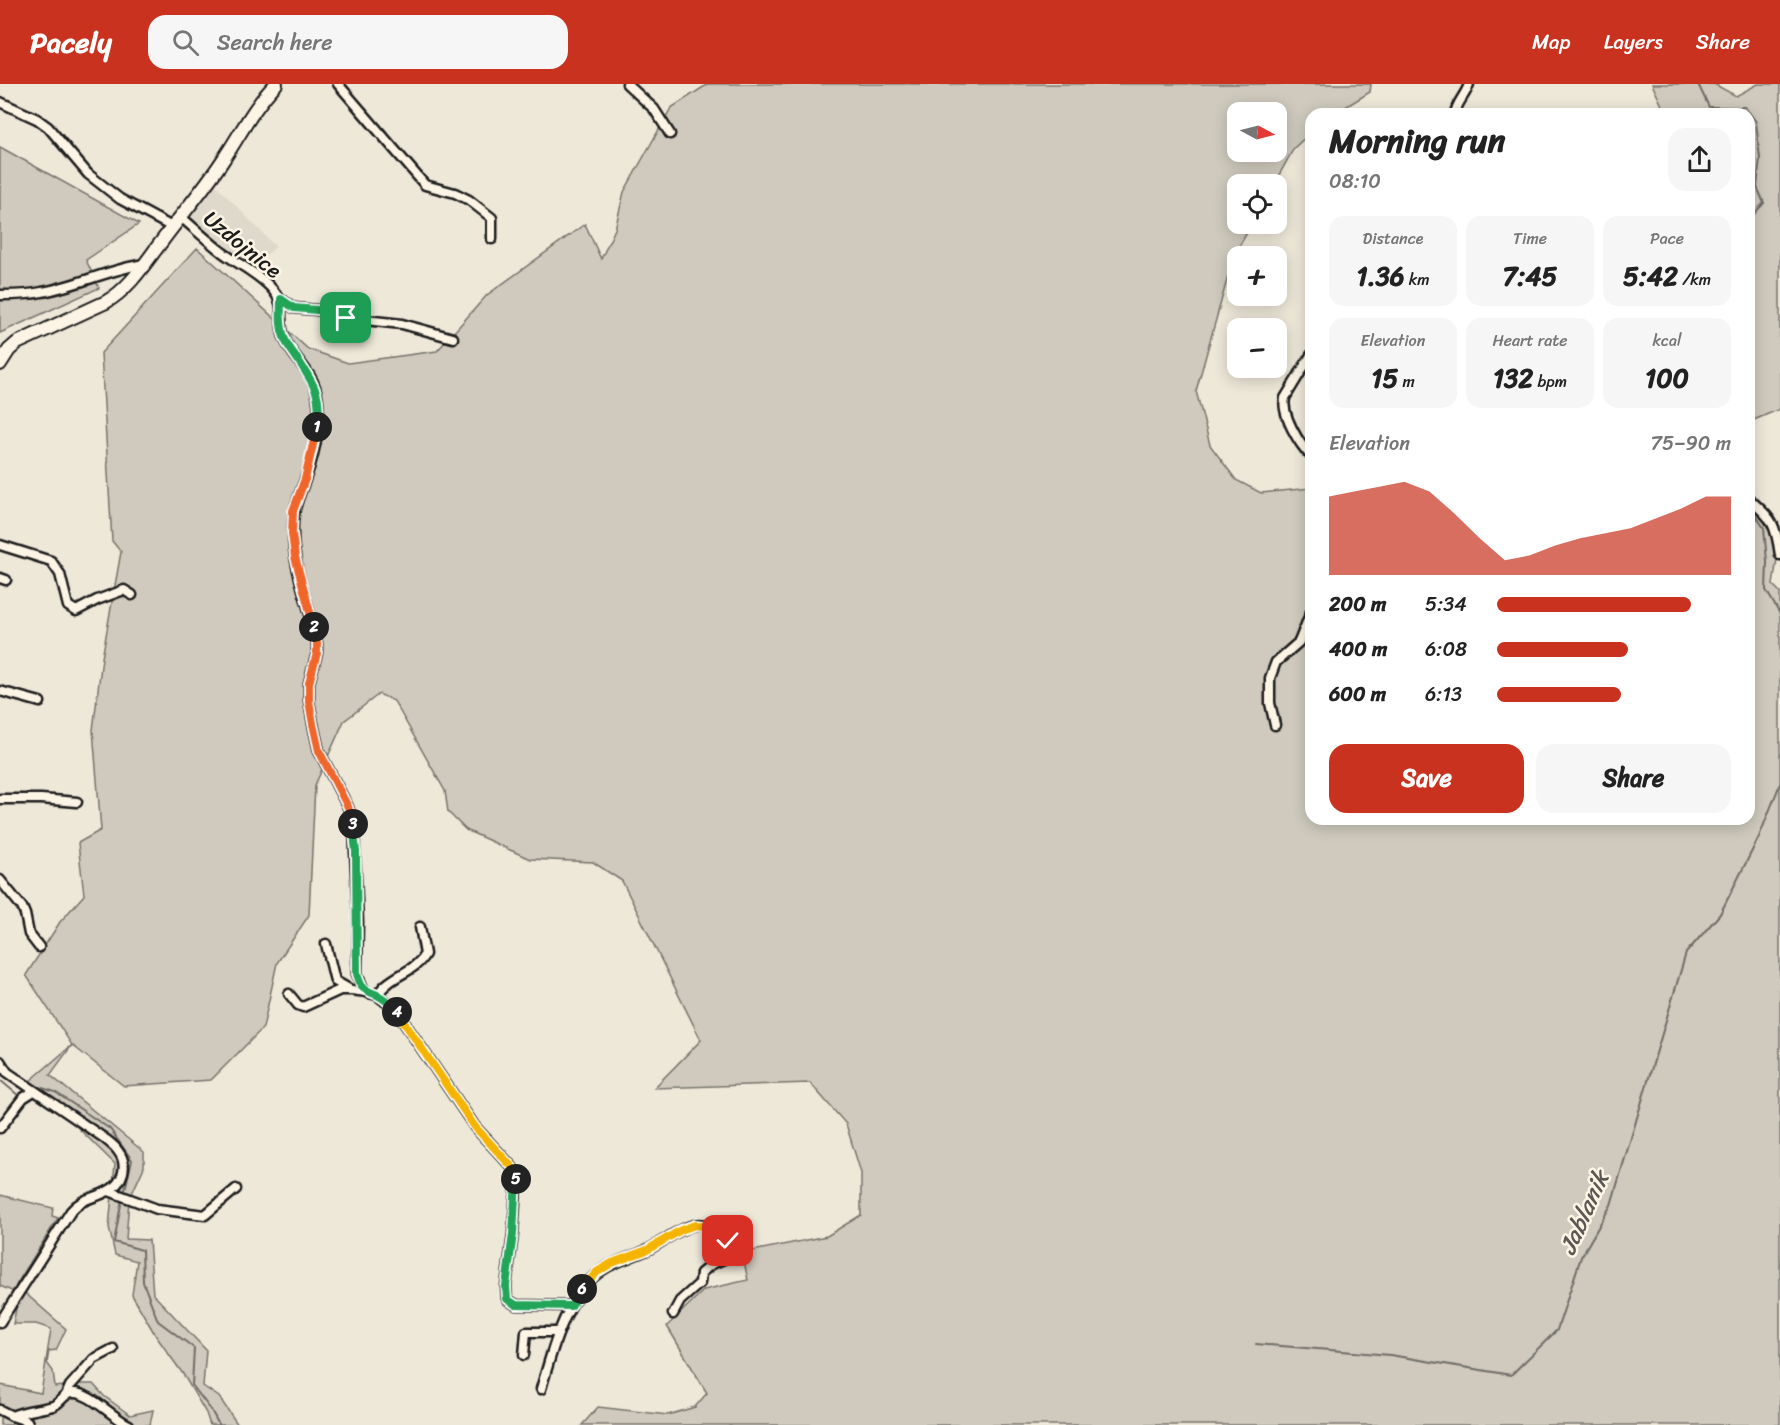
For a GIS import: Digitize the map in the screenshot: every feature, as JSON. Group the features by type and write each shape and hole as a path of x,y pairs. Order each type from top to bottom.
{"street":[{"path":"0,364 16,343 118,295 202,191 260,103 276,84"},
{"path":"338,84 425,185 455,193 469,200 492,218 492,239"},
{"path":"630,87 643,84"},
{"path":"1456,108 1469,84"},
{"path":"630,87 654,110 670,134"},
{"path":"0,102 37,119 48,127 88,174 120,199 172,227"},
{"name":"Uzdojnice","path":"181,217 222,252 271,287 281,299 281,328 284,339 311,378 320,407 312,455 293,511 292,533 295,557 317,643 317,653 309,683 313,724 319,751 348,807 354,829 358,922 357,974 363,988 368,993"},
{"path":"0,295 42,292 112,270 145,264"},
{"path":"281,299 294,308 317,310 346,318 402,324 453,338"},
{"path":"1305,365 1283,405 1305,449"},
{"path":"1755,504 1776,527 1780,555"},
{"path":"0,545 51,561 60,574 68,606 76,611 124,590 132,595"},
{"path":"1275,725 1270,703 1270,678 1276,662 1299,642 1305,627"},
{"path":"0,691 40,702"},
{"path":"0,799 77,802"},
{"path":"0,880 22,907 29,934 39,947"},
{"path":"377,995 385,985 422,960 425,954 420,927"},
{"path":"326,944 335,981 351,990"},
{"path":"289,994 298,1005 303,1007 340,990 351,990 377,995 395,1009 475,1127 512,1167 516,1176 513,1234 506,1286 507,1299 516,1305 571,1306"},
{"path":"0,1061 7,1072 61,1107 118,1150 124,1168 123,1176 109,1191 78,1202 0,1322"},
{"path":"0,1128 23,1098 34,1091"},
{"path":"109,1191 157,1209 205,1215 236,1189"},
{"path":"541,1389 554,1343 571,1306 597,1272 612,1263 647,1250 681,1230 695,1225 705,1225 724,1236 733,1250 733,1256 707,1266 701,1273 700,1283 680,1301 673,1314"},
{"path":"524,1355 526,1332 559,1332"},
{"path":"12,1416 28,1410 56,1405 94,1359 113,1349"},
{"path":"66,1395 84,1394 129,1425"},
{"path":"0,1410 27,1420 29,1425"}],"shaded area":[{"path":"708,84 1371,84 1370,92 1344,108 1305,108 1305,138 1294,148 1287,161 1287,102 1227,102 1227,162 1286,162 1280,174 1227,174 1227,234 1246,234 1239,246 1227,246 1227,280 1196,391 1210,445 1236,480 1261,493 1305,489 1305,825 1755,825 1755,506 1776,527 1777,559 1773,585 1780,592 1780,1425 582,1425 598,1407 668,1415 695,1407 707,1393 667,1326 704,1290 748,1280 742,1253 827,1236 861,1215 861,1173 846,1124 810,1083 654,1088 701,1040 622,881 593,862 530,859 466,830 448,812 445,791 394,701 379,694 344,721 315,785 309,915 277,963 263,1028 211,1080 124,1086 72,1045 26,975 60,922 84,895 78,843 101,830 93,730 102,658 121,552 112,541 101,353 197,248 308,349 348,363 437,351 487,295 585,224 601,259 615,229 624,192 671,108"},
{"path":"1652,84 1714,84 1736,96 1758,84 1780,84 1780,409 1755,419 1755,108 1663,108"},
{"path":"0,147 139,224 86,260 99,288 0,333"},
{"path":"214,183 276,247 250,268 188,217"},
{"path":"72,1045 50,1075 144,1152 144,1167 129,1200 126,1239 149,1240 153,1294 206,1350 203,1386 219,1397 238,1425 210,1425 206,1413 183,1374 156,1336 132,1295 137,1261 115,1255 109,1227 115,1164 30,1081"},
{"path":"0,1195 53,1208 52,1216 58,1218 16,1285 66,1329 56,1350 49,1351 47,1363 53,1371 55,1387 93,1384 104,1396 130,1415 153,1410 150,1425 0,1425 0,1385 41,1393 51,1329 36,1324 13,1324 19,1294 0,1286"}],"waterway":[{"name":"Jablanik","path":"1698,84 1709,107 1746,108"},
{"name":"Jablanik","path":"1755,121 1760,158 1757,187 1764,203 1755,213"},
{"name":"Jablanik","path":"1755,514 1764,528 1767,562 1766,590 1780,614"},
{"name":"Jablanik","path":"1256,1344 1390,1355 1511,1375 1557,1330 1581,1257 1611,1205 1686,953 1720,914 1759,837 1780,784"},
{"path":"0,1080 20,1095"},
{"path":"36,1086 55,1092 110,1129 132,1160 124,1194"},
{"path":"122,1199 114,1242 142,1250 143,1282 158,1321 194,1348 192,1385 219,1425"}],"route":[{"path":"346,318 317,310 294,308 281,299 281,328 284,339 311,378 320,407 312,455 293,511 292,533 295,557 317,643 317,653 309,683 313,724 319,751 348,807 354,829 359,981 368,993 377,995 395,1009 475,1127 512,1167 516,1176 516,1188 506,1286 507,1299 511,1303 571,1306 597,1272 695,1225 705,1225 724,1236 728,1241"}]}
